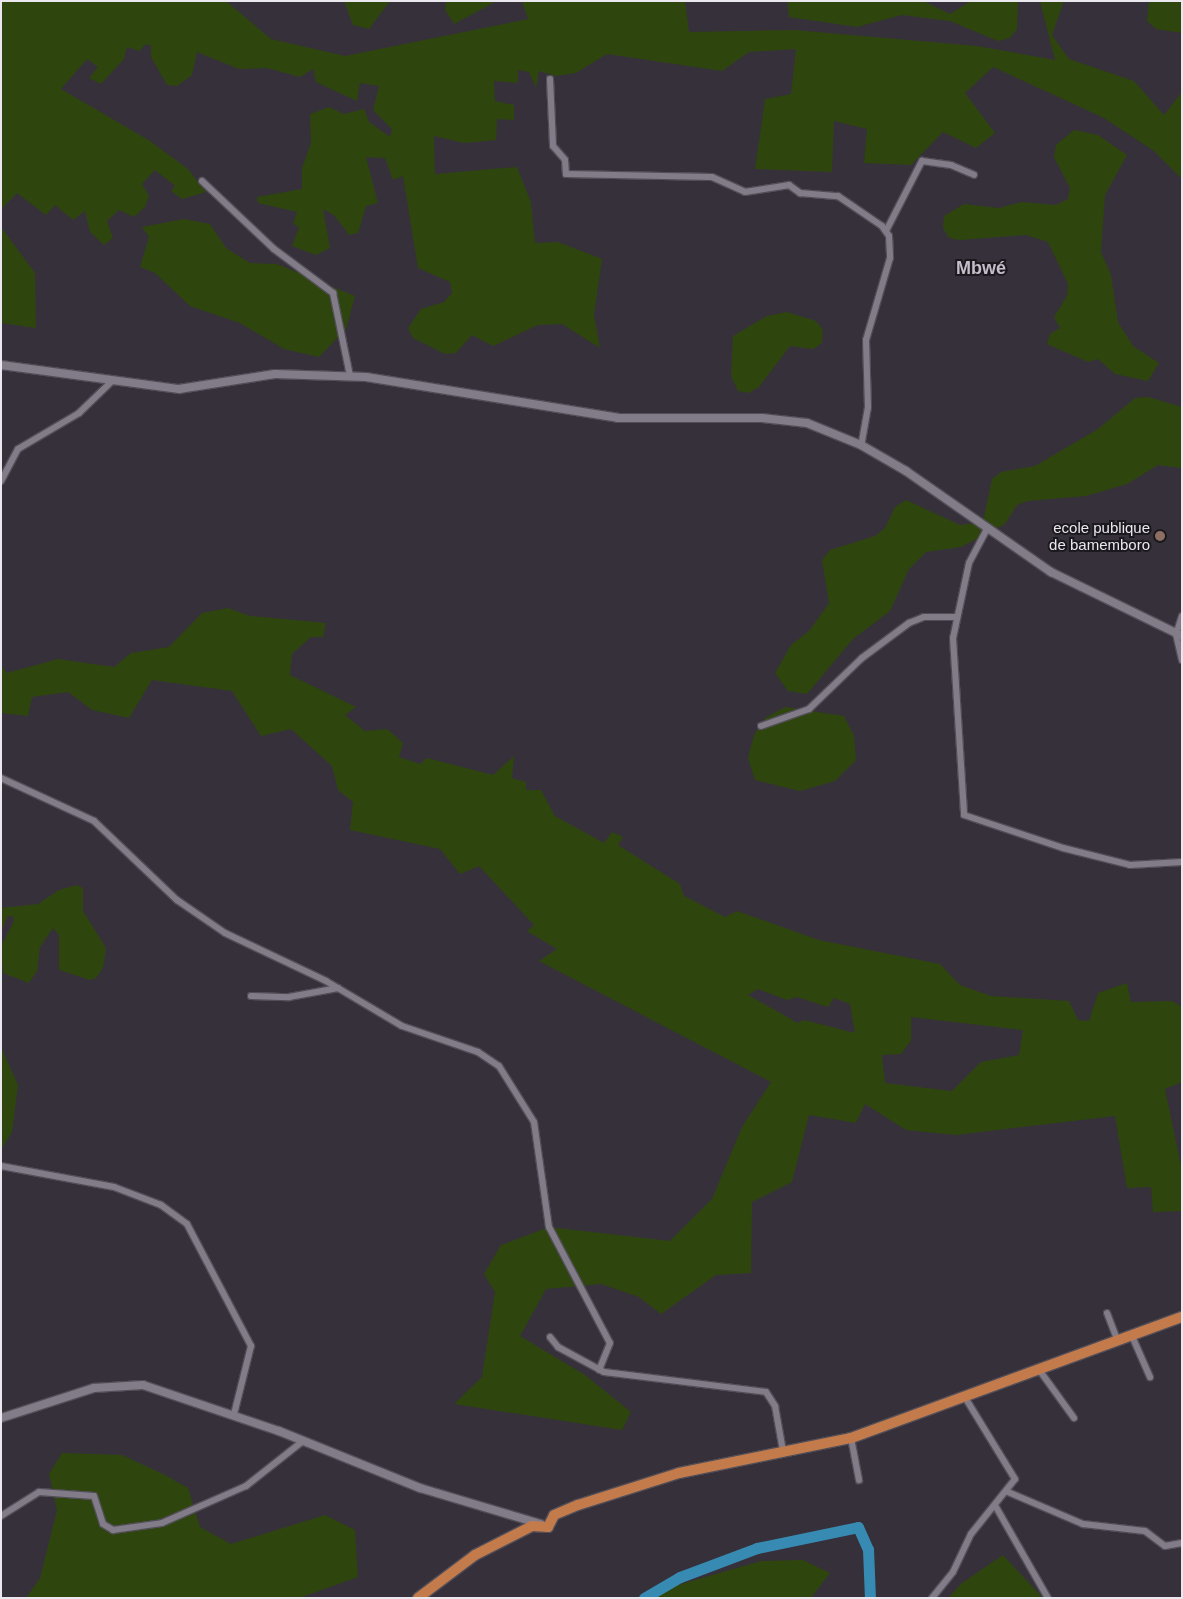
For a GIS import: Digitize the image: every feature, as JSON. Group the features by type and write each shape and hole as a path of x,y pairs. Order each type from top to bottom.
{"main road":[{"path":"418,1598 475,1555 532,1526 548,1526 554,1515 610,1494 679,1473 851,1438 966,1399 1182,1317"}],"street":[{"path":"550,80 553,146 565,160 566,174 712,177 745,192 789,184 800,193 838,196 866,212 886,231"},
{"path":"861,445 868,407 866,340 890,258 886,231 922,161 951,165 974,175"},
{"path":"202,181 274,249 333,293 350,376"},
{"path":"1,365 188,389 275,374 350,376 630,419 792,420 861,445 1073,585 1179,635"},
{"path":"1,481 18,449 79,412 113,380"},
{"path":"987,530 969,563 956,617 952,664 964,815 1111,861 1136,866 1182,862"},
{"path":"1182,616 1179,635 1182,660"},
{"path":"761,726 809,709 862,658 909,623 924,617 956,617"},
{"path":"1,778 94,821 177,900 225,933 338,988 402,1026 490,1058 510,1080 527,1107 540,1142 549,1227 610,1344 599,1370"},
{"path":"251,996 289,997 338,988"},
{"path":"1,1166 114,1187 162,1205 187,1224 251,1346 234,1414"},
{"path":"1107,1313 1118,1341"},
{"path":"1132,1336 1150,1377"},
{"path":"550,1337 558,1347 599,1370 766,1392 775,1406 783,1451"},
{"path":"1040,1371 1074,1418"},
{"path":"1,1418 116,1383 168,1392 234,1414 420,1488 548,1526"},
{"path":"932,1598 953,1572 971,1534 1008,1492 1014,1474 991,1445 966,1399"},
{"path":"851,1438 859,1480"},
{"path":"1,1516 39,1492 94,1496 103,1524 113,1530 162,1523 246,1486 303,1441"},
{"path":"1008,1492 1083,1524 1145,1531 1164,1546 1182,1543"},
{"path":"996,1507 1048,1598"}],"green space":[{"path":"1,1 226,1 271,39 345,56 528,19 522,1 685,1 689,32 794,30 977,46 1055,60 1040,1 1064,1 1052,35 1069,59 1134,81 1164,115 1182,92 1182,179 1154,151 1104,118 993,67 965,93 995,133 976,148 943,132 911,165 864,163 867,129 834,121 832,172 755,169 765,99 791,94 796,49 749,52 722,71 607,54 576,73 556,76 539,71 536,88 529,72 518,70 518,83 494,81 495,101 514,105 514,120 497,119 496,140 464,143 434,136 435,174 517,167 531,202 535,243 558,242 602,259 594,315 600,348 562,324 538,325 493,346 472,335 456,353 445,354 413,338 408,328 421,309 444,302 452,293 450,282 418,268 403,176 393,180 385,158 366,157 378,203 366,206 358,233 349,235 335,216 323,209 330,248 316,255 292,246 299,227 293,224 297,212 258,203 257,197 302,189 302,168 311,143 310,114 329,107 344,114 364,109 369,122 390,137 392,129 373,110 379,86 360,83 357,101 316,82 313,69 300,77 267,68 239,69 197,52 192,75 177,86 167,85 151,57 151,46 146,44 139,51 127,47 124,59 101,84 89,78 98,67 87,59 61,89 150,141 188,169 206,192 182,199 171,191 175,186 155,170 142,184 149,196 145,207 134,217 119,210 107,221 113,238 104,245 90,232 85,211 73,220 55,205 46,215 17,193 1,209"},
{"path":"344,1 390,1 369,29 353,25"},
{"path":"446,1 497,1 454,24 445,10"},
{"path":"787,1 923,1 950,14 971,1 1018,1 1017,29 1010,38 998,41 950,21 902,15 857,27 789,17"},
{"path":"1149,1 1182,1 1182,33 1156,29 1147,21"},
{"path":"1074,130 1098,135 1127,155 1105,195 1101,252 1111,275 1118,322 1133,346 1159,363 1148,381 1115,374 1098,359 1088,362 1047,344 1050,334 1060,328 1054,317 1067,296 1068,284 1048,242 1026,235 960,240 949,238 943,228 944,216 964,204 999,208 1022,202 1056,205 1068,199 1070,188 1054,157 1056,145"},
{"path":"184,219 210,224 226,248 250,263 277,264 355,296 346,329 319,357 284,349 240,323 190,306 155,273 140,267 149,237 142,227"},
{"path":"1,227 35,273 36,328 1,323"},
{"path":"787,312 816,321 823,330 822,343 813,349 790,346 759,387 749,393 738,391 731,376 733,336 767,316"},
{"path":"1148,397 1182,407 1182,468 1158,465 1127,484 1086,496 1028,501 1017,505 1005,524 961,547 926,552 909,569 890,611 853,639 807,694 788,691 775,673 791,645 809,631 829,603 822,560 830,550 875,536 885,528 895,507 906,500 960,525 983,522 992,479 1001,472 1035,466 1098,429 1135,398"},
{"path":"228,608 250,616 326,623 323,637 311,637 292,654 290,675 356,707 345,715 365,731 387,729 403,743 399,757 420,764 427,758 493,775 514,756 512,778 526,782 526,790 541,790 555,816 604,843 612,832 623,837 618,845 680,884 684,896 725,917 737,911 819,940 940,964 960,985 991,996 1069,1001 1078,1020 1089,1021 1098,993 1127,983 1131,1002 1172,1001 1182,1007 1182,1082 1165,1089 1182,1171 1182,1211 1153,1212 1151,1187 1127,1188 1115,1116 956,1135 906,1130 865,1104 856,1123 809,1115 792,1182 752,1202 751,1273 716,1275 661,1314 639,1297 601,1284 546,1289 520,1336 585,1375 631,1412 622,1430 454,1404 482,1377 495,1292 484,1274 501,1245 549,1227 670,1241 712,1199 742,1127 771,1082 539,961 557,949 527,931 534,925 479,866 460,874 440,849 350,830 353,802 338,790 332,766 291,729 261,736 232,691 152,680 129,718 92,710 68,692 32,697 28,716 1,713 1,666 7,673 58,659 114,667 131,653 169,647 202,613","holes":["758,989 787,1000 797,997 828,1007 834,998 850,1004 855,1033 804,1020 798,1023 748,995","911,1017 1023,1030 1019,1055 981,1062 952,1091 885,1083 882,1055 901,1054 911,1041"]},
{"path":"785,707 844,716 854,736 856,760 835,781 800,791 755,780 748,758 754,735 765,718"},
{"path":"77,885 83,888 83,911 106,948 103,968 96,978 90,980 59,970 59,935 53,928 40,947 37,971 29,983 3,973 1,946 14,921 13,916 8,916 1,931 1,908 38,904 59,890"},
{"path":"1,1047 18,1085 12,1132 1,1150"},
{"path":"62,1453 122,1455 163,1474 188,1488 200,1527 231,1544 325,1515 355,1530 358,1577 299,1598 26,1598 40,1578 57,1510 49,1474"},
{"path":"1003,1555 1043,1598 948,1598 962,1583"},
{"path":"803,1560 830,1573 811,1598 633,1598 761,1561"}],"waterway":[{"path":"644,1598 680,1577 757,1548 858,1527 868,1549 870,1598"}],"place":[{"name":"ecole publique de bamemboro","path":"1160,536"}],"district":[{"name":"Mbwé","path":"981,268"}]}
